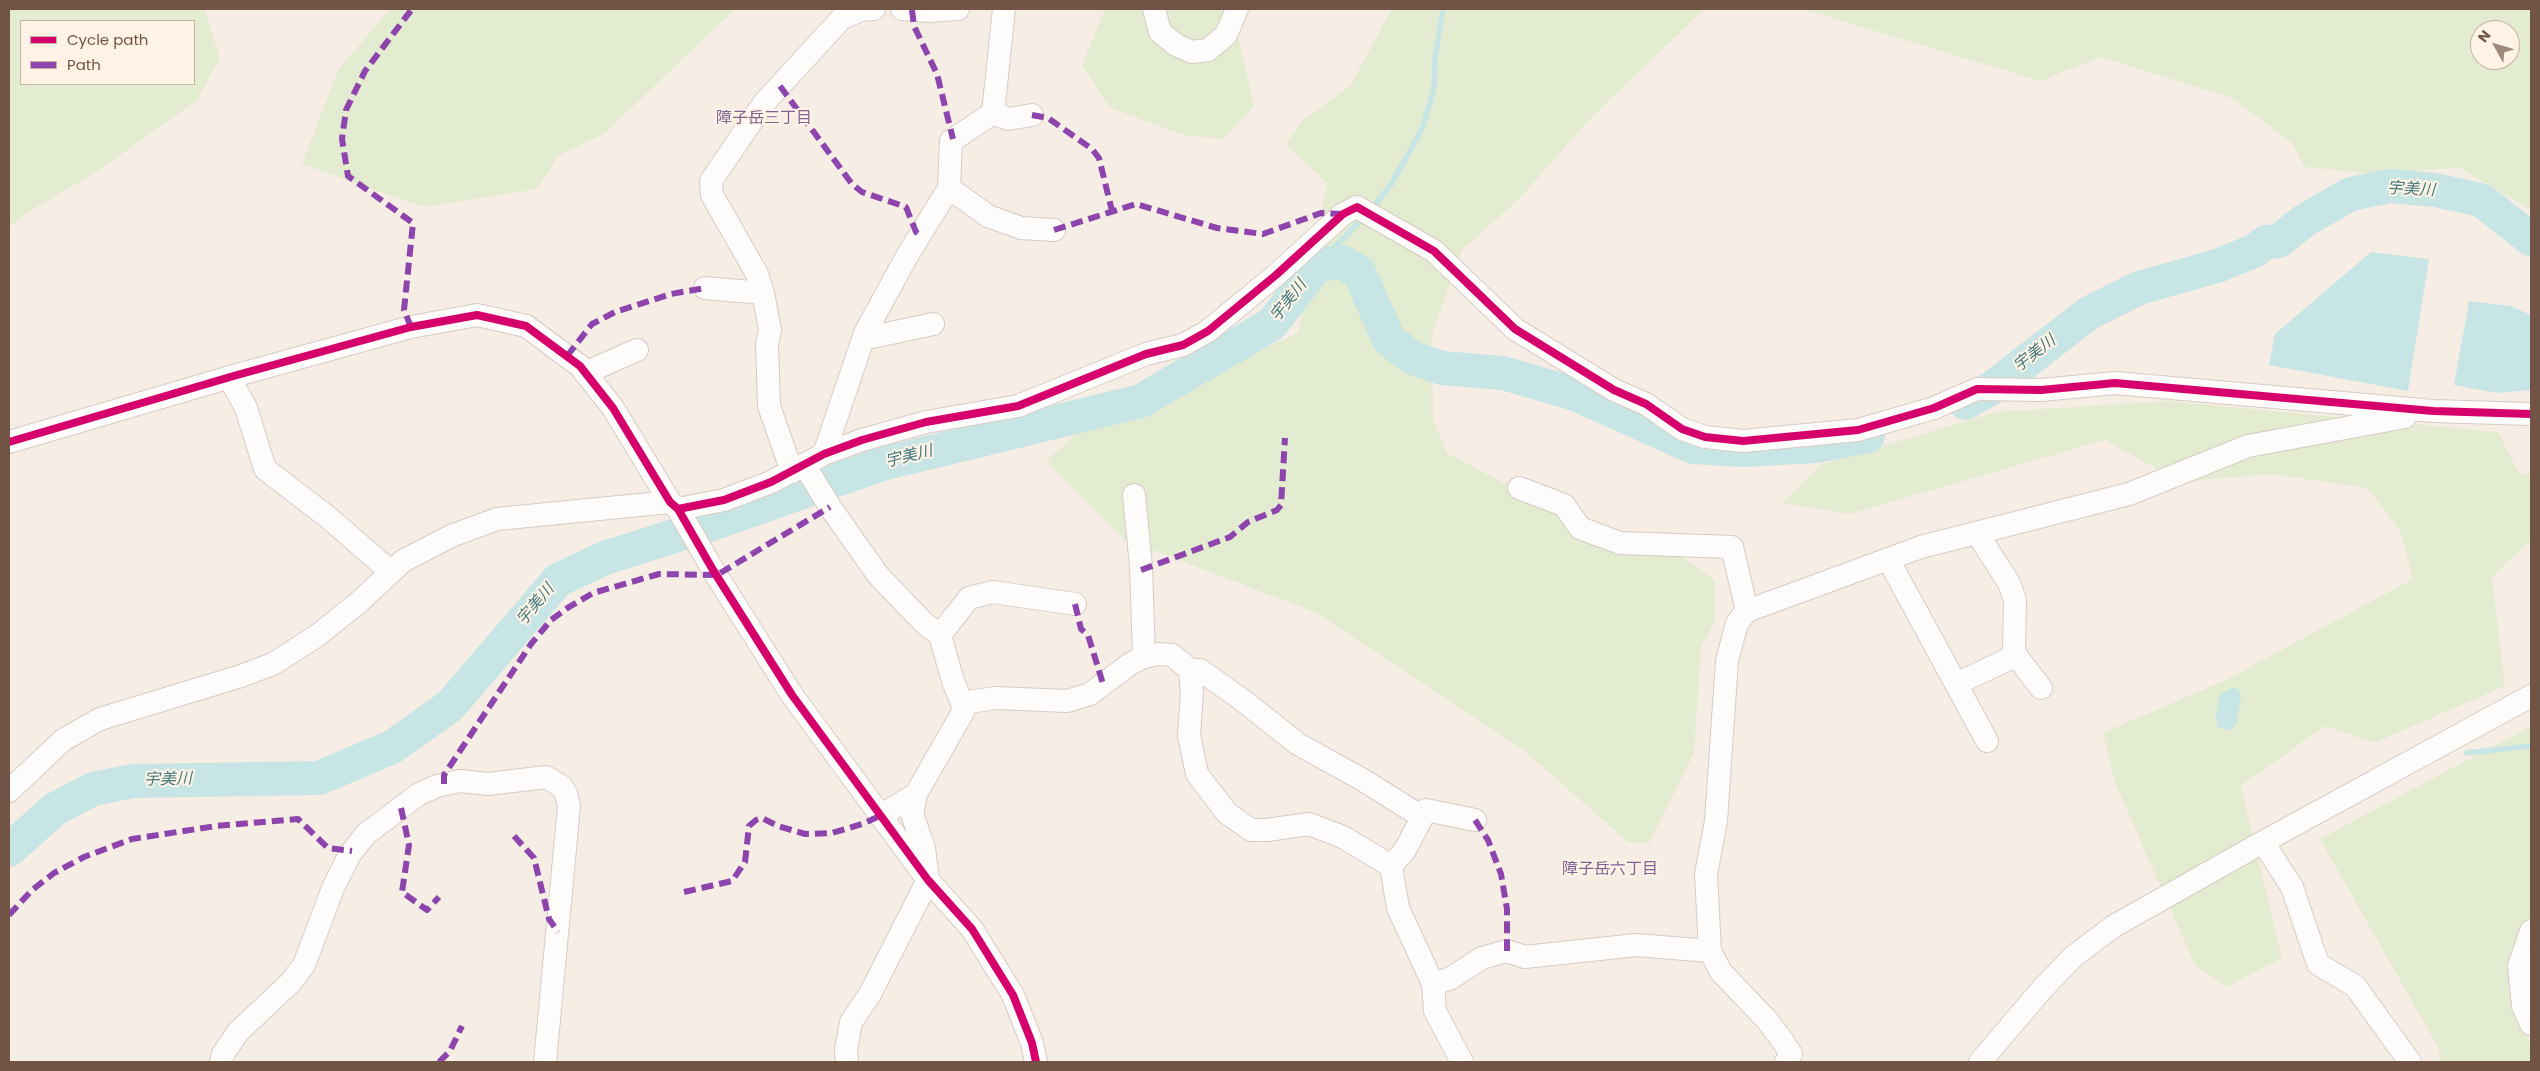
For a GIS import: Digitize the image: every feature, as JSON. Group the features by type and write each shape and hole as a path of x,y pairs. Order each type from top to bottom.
{"street":[{"path":"847,1062 846,1050 852,1022 870,994 928,880 924,848 912,814 916,794 963,712 962,703 953,681 940,635 924,623 878,575 826,500 769,406 767,344 770,330 763,293 757,274 712,195 711,181 764,103 842,18 861,10 874,9"},
{"path":"902,9 928,11 958,9"},
{"path":"993,114 1004,9"},
{"path":"1154,9 1160,32 1176,45 1192,52 1208,50 1226,35 1237,9"},
{"path":"807,466 863,338 907,256 949,188 951,141 993,114 1008,118 1032,115"},
{"path":"949,188 974,204 988,216 1021,228 1054,230"},
{"path":"9,791 63,740 100,718 241,676 273,664 318,635 358,603 403,561 451,536 497,519 677,509 724,500 807,466 862,440 926,422 1018,406 1146,354 1183,344 1208,331 1276,275 1343,214 1357,207 1434,251 1515,328 1614,390 1646,404 1682,429 1705,437 1743,441 1858,430 1934,408 1977,389 2041,390 2115,383 2433,411 2531,414"},
{"path":"705,288 763,293"},
{"path":"9,442 228,377 411,327 477,315 526,326 580,366 612,408 792,695 928,880 972,930 1013,995 1032,1043 1036,1062"},
{"path":"863,338 933,324"},
{"path":"585,373 637,350"},
{"path":"228,377 246,408 265,469 329,518 392,572"},
{"path":"1792,1060 1766,1019 1721,972 1710,951 1706,874 1716,821 1727,661 1737,623 1747,611 1921,547 2129,494 2248,446 2433,411"},
{"path":"1519,488 1564,505 1580,528 1620,543 1732,547 1747,611"},
{"path":"1134,495 1140,566 1144,657"},
{"path":"1977,533 2009,583 2016,600 2014,653 2041,688"},
{"path":"1888,559 1986,741"},
{"path":"940,635 969,598 993,592 1075,604"},
{"path":"1956,684 2007,660 2014,653"},
{"path":"962,703 996,698 1067,701 1090,694 1130,664 1144,657 1158,654 1172,655 1190,670 1200,670 1241,699 1298,744 1363,780 1422,817"},
{"path":"1190,670 1192,692 1189,735 1196,774 1227,812 1251,830 1267,830 1309,824 1343,837 1391,866 1398,908 1433,984 1435,1011 1462,1062"},
{"path":"1980,1062 2043,988 2074,956 2114,926 2263,842 2531,696"},
{"path":"221,1062 223,1054 238,1032 290,983 304,965 333,888 350,854 366,834 419,794 437,786 460,781 488,784 546,777 561,786 566,793 569,806 545,1062"},
{"path":"880,816 916,794"},
{"path":"1391,866 1405,850 1426,810 1475,820"},
{"path":"2263,842 2292,887 2318,964 2355,986 2410,1062"},
{"path":"2531,931 2519,966 2523,1006 2531,1024"},
{"path":"1433,984 1451,978 1482,958 1506,951 1525,957 1636,945 1710,951"}],"green space":[{"path":"9,9 204,9 220,58 197,100 96,172 28,212 9,227"},
{"path":"390,9 735,9 604,134 559,155 537,189 424,207 302,164 338,70"},
{"path":"1105,9 1232,9 1254,106 1223,139 1185,135 1110,108 1082,65"},
{"path":"1392,9 1704,9 1588,121 1521,197 1462,250 1432,334 1433,419 1447,453 1609,539 1680,555 1715,581 1715,622 1701,645 1694,753 1649,843 1628,842 1526,752 1317,613 1124,539 1046,461 1074,436 1298,333 1327,183 1286,144 1301,122 1350,86"},
{"path":"1803,9 2531,9 2531,210 2460,168 2365,173 2305,167 2291,142 2232,98 2101,57 2040,81"},
{"path":"2166,401 2498,432 2519,473 2531,475 2531,540 2492,577 2505,686 2374,743 2325,726 2241,786 2282,958 2227,987 2195,965 2115,783 2103,733 2226,680 2413,579 2400,530 2367,488 2272,474 2181,482 2105,440 1849,514 1782,503 1820,465 1996,412"},
{"path":"2531,726 2531,919 2509,962 2513,1003 2531,1045 2531,1062 2440,1062 2439,1049 2320,839"}],"water":[{"path":"2371,252 2429,259 2408,391 2269,365 2275,334"},
{"path":"2469,301 2510,306 2531,315 2531,390 2496,393 2454,385"},
{"path":"2234,687 2239,690 2241,697 2237,723 2230,730 2223,729 2218,727 2216,719 2219,699 2222,693"}],"waterway":[{"path":"1372,209 1392,183 1423,127 1434,88 1435,58 1443,9"},
{"name":"宇美川","path":"1965,403 1992,388 2089,313 2139,288 2217,266 2254,251 2266,242 2279,241 2305,220 2351,194 2390,186 2435,190 2481,200 2531,239"},
{"path":"1317,265 1365,216"},
{"name":"宇美川","path":"9,850 55,809 93,789 133,781 319,778 392,747 450,706 558,580 605,558 712,524 882,464 1141,401 1272,324 1317,265 1342,262 1359,272 1389,340 1413,358 1442,368 1503,373 1575,394 1693,447 1743,450 1816,446 1868,436"},
{"path":"2466,753 2531,746"}],"marked path":[{"path":"411,327 404,310 413,223 348,176 342,139 346,110 365,71 412,9"},
{"path":"912,10 914,26 937,74 953,139"},
{"path":"780,86 852,184 862,192 906,207 916,232 920,235"},
{"path":"1032,115 1048,118 1092,149 1099,158 1112,211"},
{"path":"1054,230 1136,204 1217,228 1263,234 1321,213 1343,214"},
{"path":"567,356 592,324 615,312 671,294 705,288"},
{"path":"1141,570 1230,537 1248,522 1277,510 1281,505 1285,438"},
{"path":"444,784 444,775 531,644 551,620 569,607 593,593 659,574 717,575 830,507"},
{"path":"1075,604 1081,629 1088,635 1103,684"},
{"path":"401,808 409,845 402,892 427,910 439,897"},
{"path":"684,892 732,881 745,862 749,826 756,820 762,818 778,826 805,834 832,833 862,824 880,816"},
{"path":"9,915 32,890 54,873 84,857 132,839 216,826 298,819 328,848 352,851"},
{"path":"1475,820 1488,840 1501,874 1507,909 1507,951"},
{"path":"514,836 534,858 549,919 558,932"},
{"path":"439,1062 450,1051 462,1026"}],"cycle path":[{"path":"678,509 724,500 771,482 824,454 862,440 926,422 1018,406 1146,354 1183,345 1208,331 1276,275 1343,214 1357,207 1434,251 1515,329 1614,390 1646,404 1682,429 1705,437 1743,441 1858,430 1934,408 1977,389 2041,390 2115,383 2433,411 2531,414"},
{"path":"9,442 237,375 411,327 477,315 526,326 580,366 613,408 670,502 678,509 713,570 792,695 928,880 972,929 1013,995 1032,1043 1036,1062"}],"district":[{"name":"障子岳三丁目","path":"764,119"},
{"name":"障子岳六丁目","path":"1610,870"}]}
